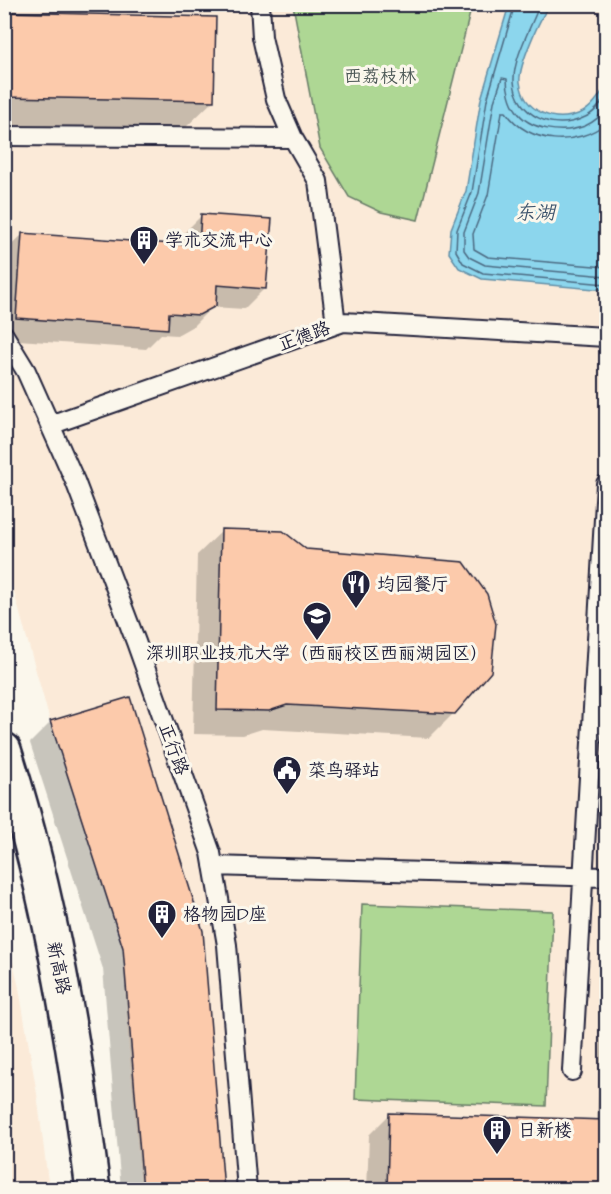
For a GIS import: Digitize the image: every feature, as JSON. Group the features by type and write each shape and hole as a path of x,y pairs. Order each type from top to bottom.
{"street":[{"name":"新高路","path":"4,750 38,873 62,980 80,1087 93,1190"}],"lane":[{"path":"260,4 262,37 276,99 293,138 318,180 336,324"},
{"path":"4,136 293,138"},
{"name":"正德路","path":"50,425 343,322 606,337"},
{"name":"正行路","path":"4,335 26,371 75,481 136,642 211,853 227,945 247,1190"},
{"path":"572,1071 606,484"},
{"path":"213,866 606,877"}],"shaded area":[{"name":"深圳职业技术大学（西丽校区西丽湖园区）","path":"4,5 606,5 606,1189 141,1189 123,948 50,721 5,560"},
{"path":"4,922 19,988 37,1094 49,1189 5,1189"}],"green space":[{"name":"西荔枝林","path":"293,5 472,5 418,220 381,212 349,197 320,148"},
{"path":"362,904 553,911 546,1106 355,1099"}],"water":[{"name":"东湖","path":"509,5 550,5 530,42 520,75 523,92 527,101 534,108 551,116 571,116 581,113 592,105 606,86 606,290 482,279 459,268 449,253 451,229 466,191 481,99"}],"building":[{"path":"4,12 216,17 214,101 4,97"},
{"name":"学术交流中心","path":"201,214 272,219 266,289 217,285 216,306 199,315 169,313 168,329 16,318 22,233 199,246"},
{"name":"均园餐厅","path":"221,529 283,531 306,549 464,562 487,594 496,624 491,672 455,714 287,705 269,711 217,710"},
{"name":"格物园D座","path":"130,697 203,931 224,1190 143,1190 123,948 50,721"},
{"name":"日新楼","path":"389,1113 606,1120 606,1190 387,1190"}],"place":[{"name":"学术交流中心","path":"144,266"},
{"name":"均园餐厅","path":"356,610"},
{"name":"深圳职业技术大学（西丽校区西丽湖园区）","path":"317,642"},
{"name":"菜鸟驿站","path":"287,796"},
{"name":"格物园D座","path":"162,940"},
{"name":"日新楼","path":"497,1156"}]}
